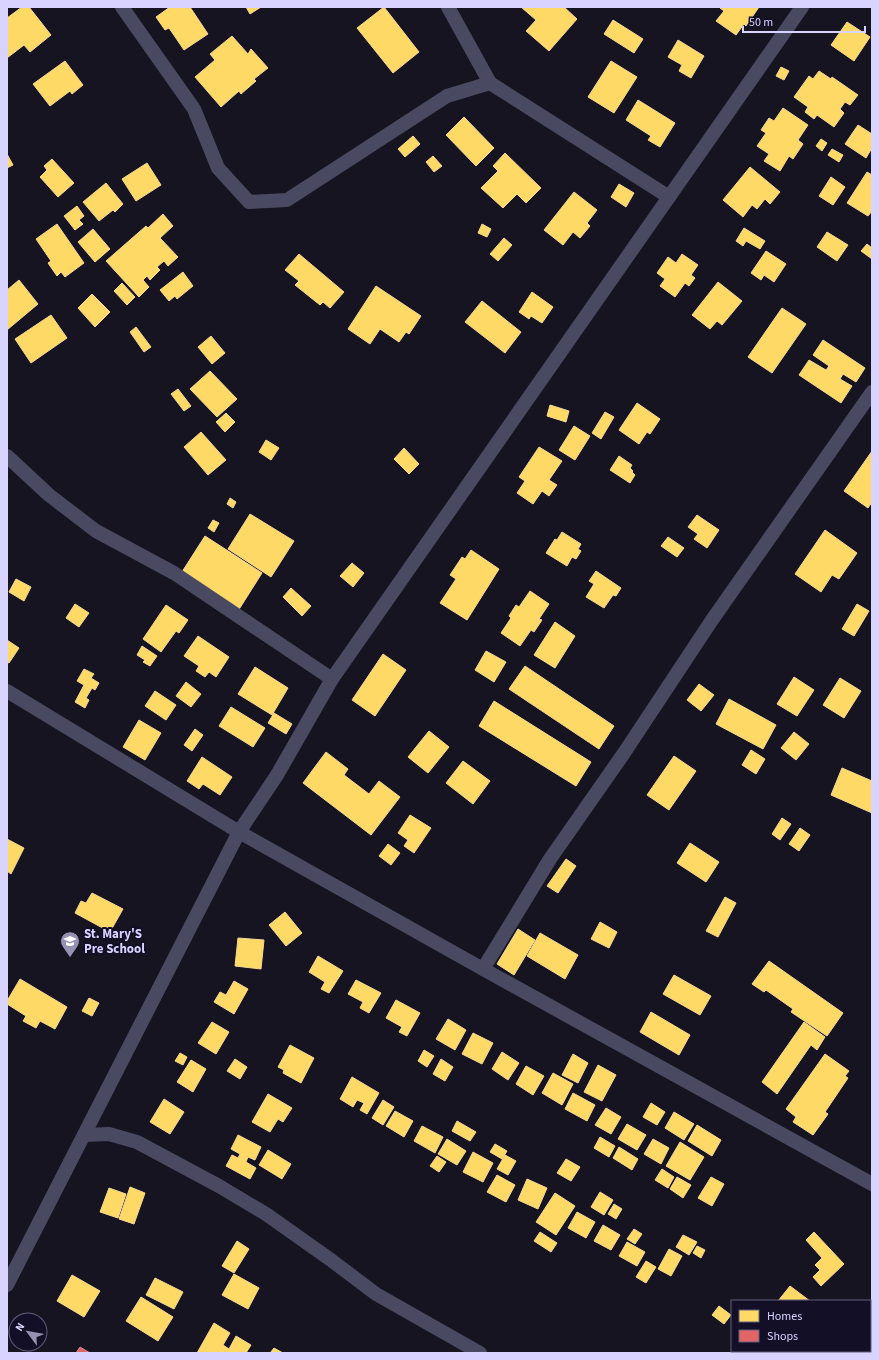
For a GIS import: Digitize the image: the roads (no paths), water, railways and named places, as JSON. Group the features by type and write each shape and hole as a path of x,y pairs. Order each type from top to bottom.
{"street":[{"path":"122,7 194,109 218,168 249,202 287,200 447,96 490,83"},
{"path":"448,7 490,83 669,197"},
{"path":"7,1285 239,832 277,775 332,679 802,7"},
{"path":"483,969 550,859 624,753 712,620 872,392"},
{"path":"7,456 50,496 96,530 174,573 332,679"},
{"path":"7,691 239,832 872,1184"},
{"path":"85,1135 109,1134 137,1142 219,1186 266,1214 376,1294 480,1353"},
{"path":"871,1323 872,1310"}],"place":[{"name":"St. Mary'S Pre School","path":"70,958"}]}
